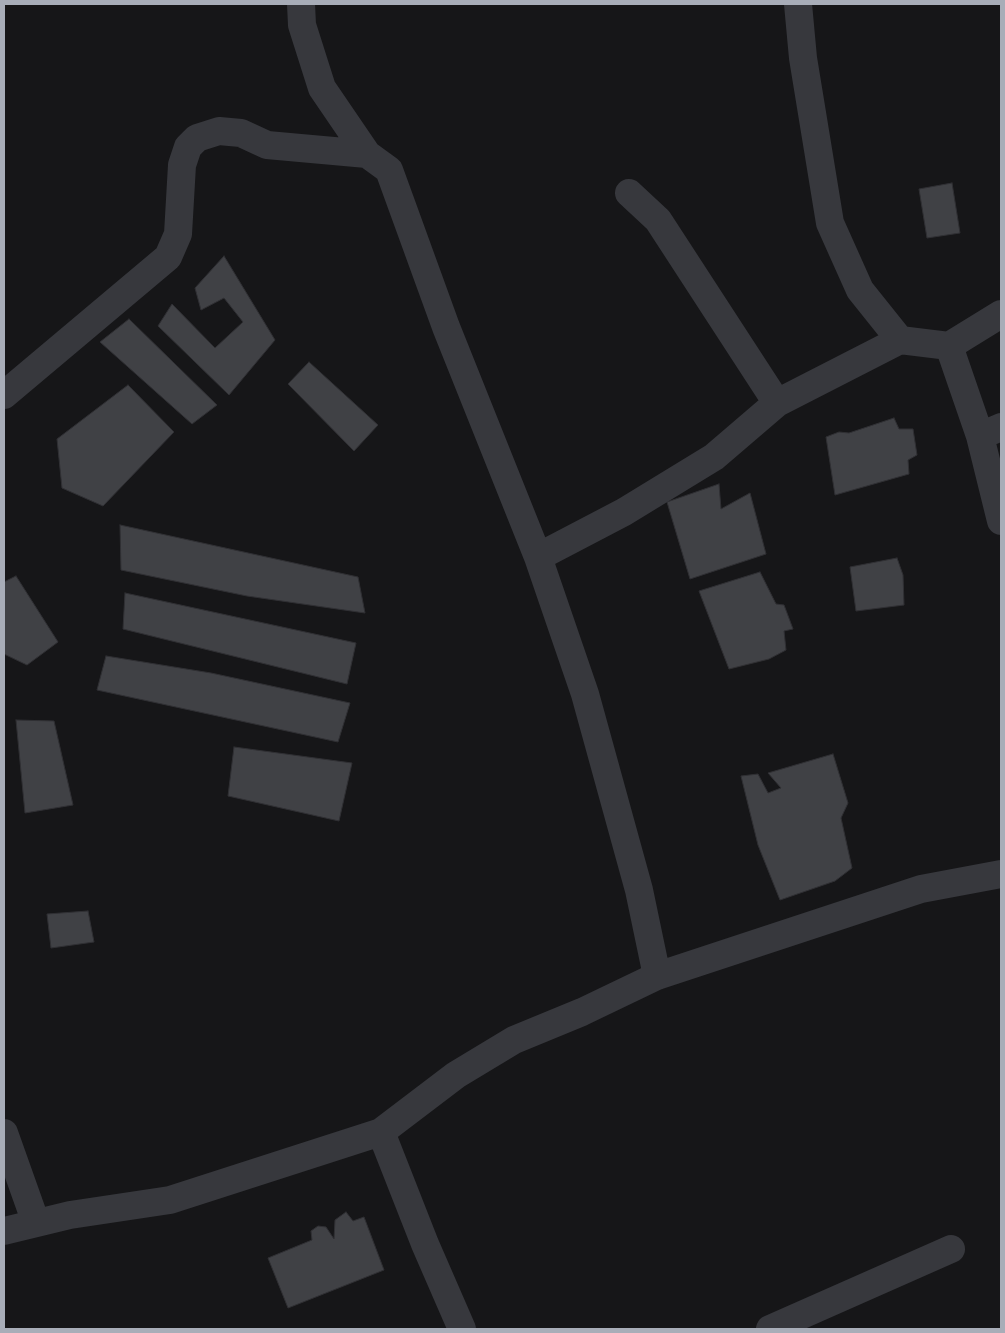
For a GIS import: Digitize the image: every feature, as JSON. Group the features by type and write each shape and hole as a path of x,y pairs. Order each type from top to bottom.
{"street":[{"path":"301,4 302,25 322,88 367,154 389,170 446,326 538,557 585,694 639,890 657,976"},
{"path":"798,4 803,58 830,223 860,290 900,340"},
{"path":"4,395 168,257 178,234 182,165 188,147 197,138 219,131 241,134 267,145 367,154"},
{"path":"629,193 658,220 777,403"},
{"path":"538,557 624,512 714,457 777,403 900,340 949,346 1001,314"},
{"path":"949,346 990,432 1001,522"},
{"path":"4,1231 70,1215 170,1200 382,1132 456,1075 514,1040 582,1012 657,976 894,898 921,890 1001,874"},
{"path":"382,1132 425,1244 462,1329"},
{"path":"4,1133 36,1223"},
{"path":"770,1329 804,1322 951,1249"}],"building":[{"path":"952,183 960,233 927,238 919,189"},
{"path":"224,256 275,340 229,395 158,326 172,304 215,348 243,322 224,298 201,310 195,288"},
{"path":"129,319 217,405 192,424 100,342"},
{"path":"309,362 378,425 354,451 288,384"},
{"path":"128,385 174,432 103,506 62,488 57,439"},
{"path":"894,418 899,429 913,429 917,455 908,460 909,474 835,495 826,437 839,432 849,433"},
{"path":"719,484 721,509 750,493 766,554 690,579 667,502"},
{"path":"120,525 358,577 365,613 247,596 121,570"},
{"path":"897,558 903,575 904,605 856,611 850,567"},
{"path":"760,572 776,604 784,605 793,629 784,631 786,650 769,659 729,669 699,591"},
{"path":"16,576 58,642 27,665 4,654 4,582"},
{"path":"125,593 356,643 347,684 123,629"},
{"path":"106,656 211,673 350,703 338,742 97,690"},
{"path":"16,720 54,721 73,805 25,813"},
{"path":"234,747 352,763 339,821 228,796"},
{"path":"833,754 848,803 841,818 852,868 835,881 780,900 758,845 741,776 758,774 768,793 781,788 768,773"},
{"path":"88,911 94,942 51,948 47,914"},
{"path":"346,1212 353,1221 364,1217 384,1270 288,1308 268,1258 312,1240 311,1231 318,1226 326,1227 334,1239 335,1220"}]}
